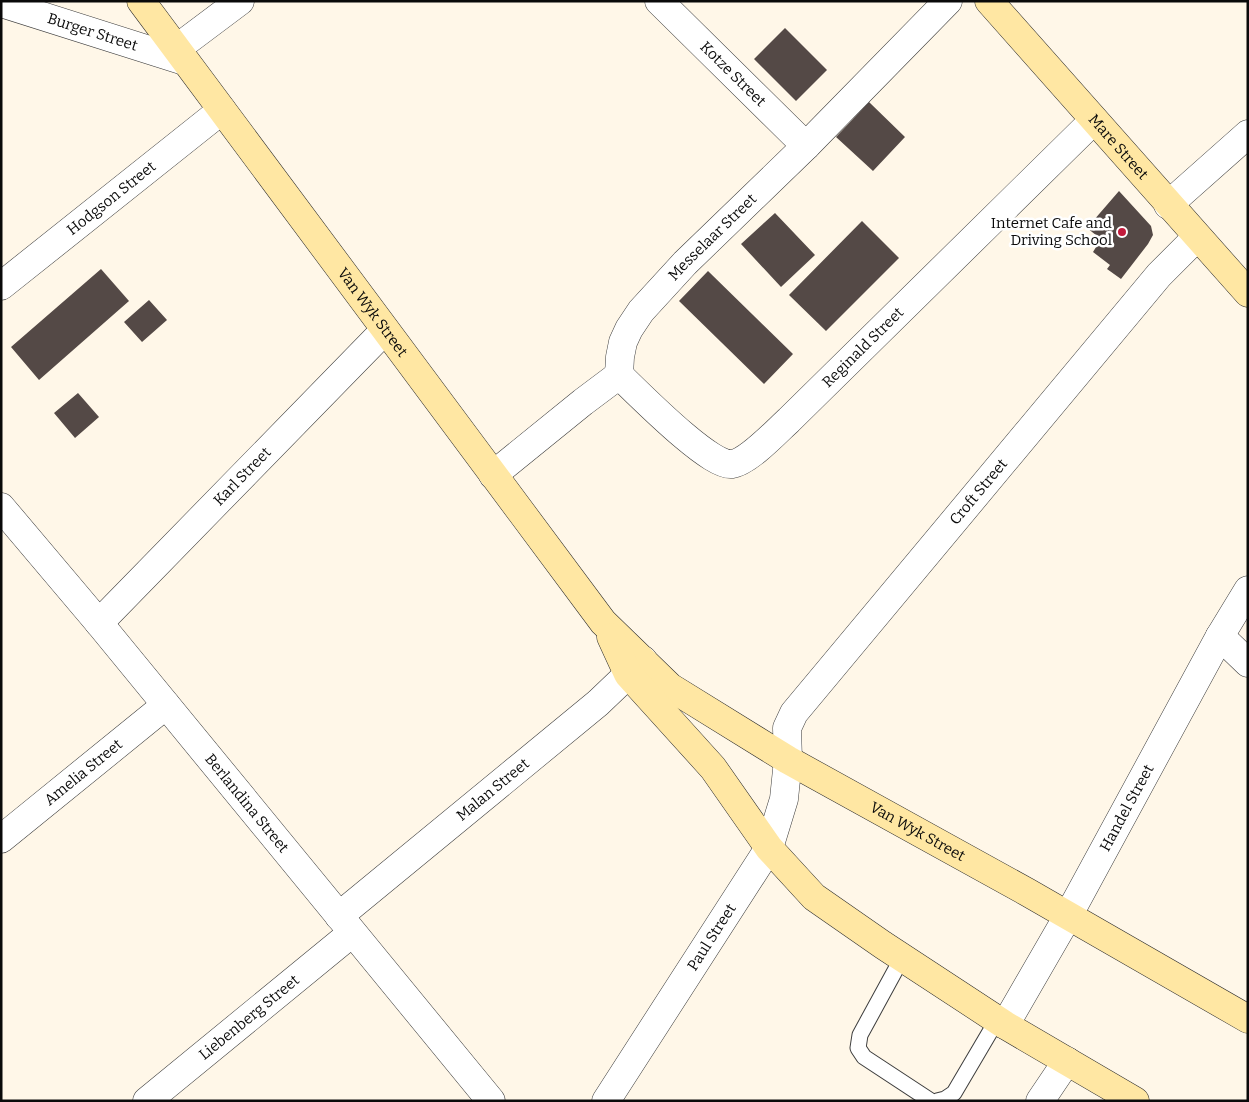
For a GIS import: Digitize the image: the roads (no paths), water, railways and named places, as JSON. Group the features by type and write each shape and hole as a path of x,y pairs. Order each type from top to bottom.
{"street":[{"name":"Van Wyk Street","path":"141,1 384,330 713,768 769,848 814,897 902,958 1001,1023 1134,1101"},
{"path":"180,55 240,1"},
{"name":"Kotze Street","path":"659,1 806,146"},
{"name":"Messelaar Street","path":"620,375 620,357 623,342 641,311 686,263 806,146 948,1"},
{"name":"Mare Street","path":"988,1 1248,293"},
{"name":"Burger Street","path":"1,3 180,55"},
{"name":"Hodgson Street","path":"1,286 222,110"},
{"name":"Reginald Street","path":"620,375 687,438 712,458 726,464 737,462 752,453 789,420 1094,120"},
{"path":"1168,204 1248,134"},
{"name":"Croft Street","path":"788,760 787,728 794,713 1159,275 1197,237"},
{"name":"Karl Street","path":"99,623 384,330"},
{"path":"493,475 583,402 620,375"},
{"name":"Berlandina Street","path":"1,507 99,623 491,1101"},
{"name":"Handel Street","path":"1001,1023 1068,916 1220,636 1248,590"},
{"path":"1220,636 1248,663"},
{"name":"Van Wyk Street","path":"636,667 788,760 1248,1019"},
{"name":"Malan Street","path":"346,925 598,703 636,667"},
{"name":"Amelia Street","path":"1,839 166,705"},
{"name":"Paul Street","path":"606,1101 769,848 784,799 788,760"},
{"name":"Liebenberg Street","path":"147,1101 346,925"},
{"path":"1040,1101 1067,1061"}],"lane":[{"path":"902,958 860,1034 858,1048 864,1057 931,1101"},
{"path":"936,1101 945,1099 954,1093 1001,1023"}],"place":[{"name":"Internet Cafe and Driving School","path":"1122,232"}]}
